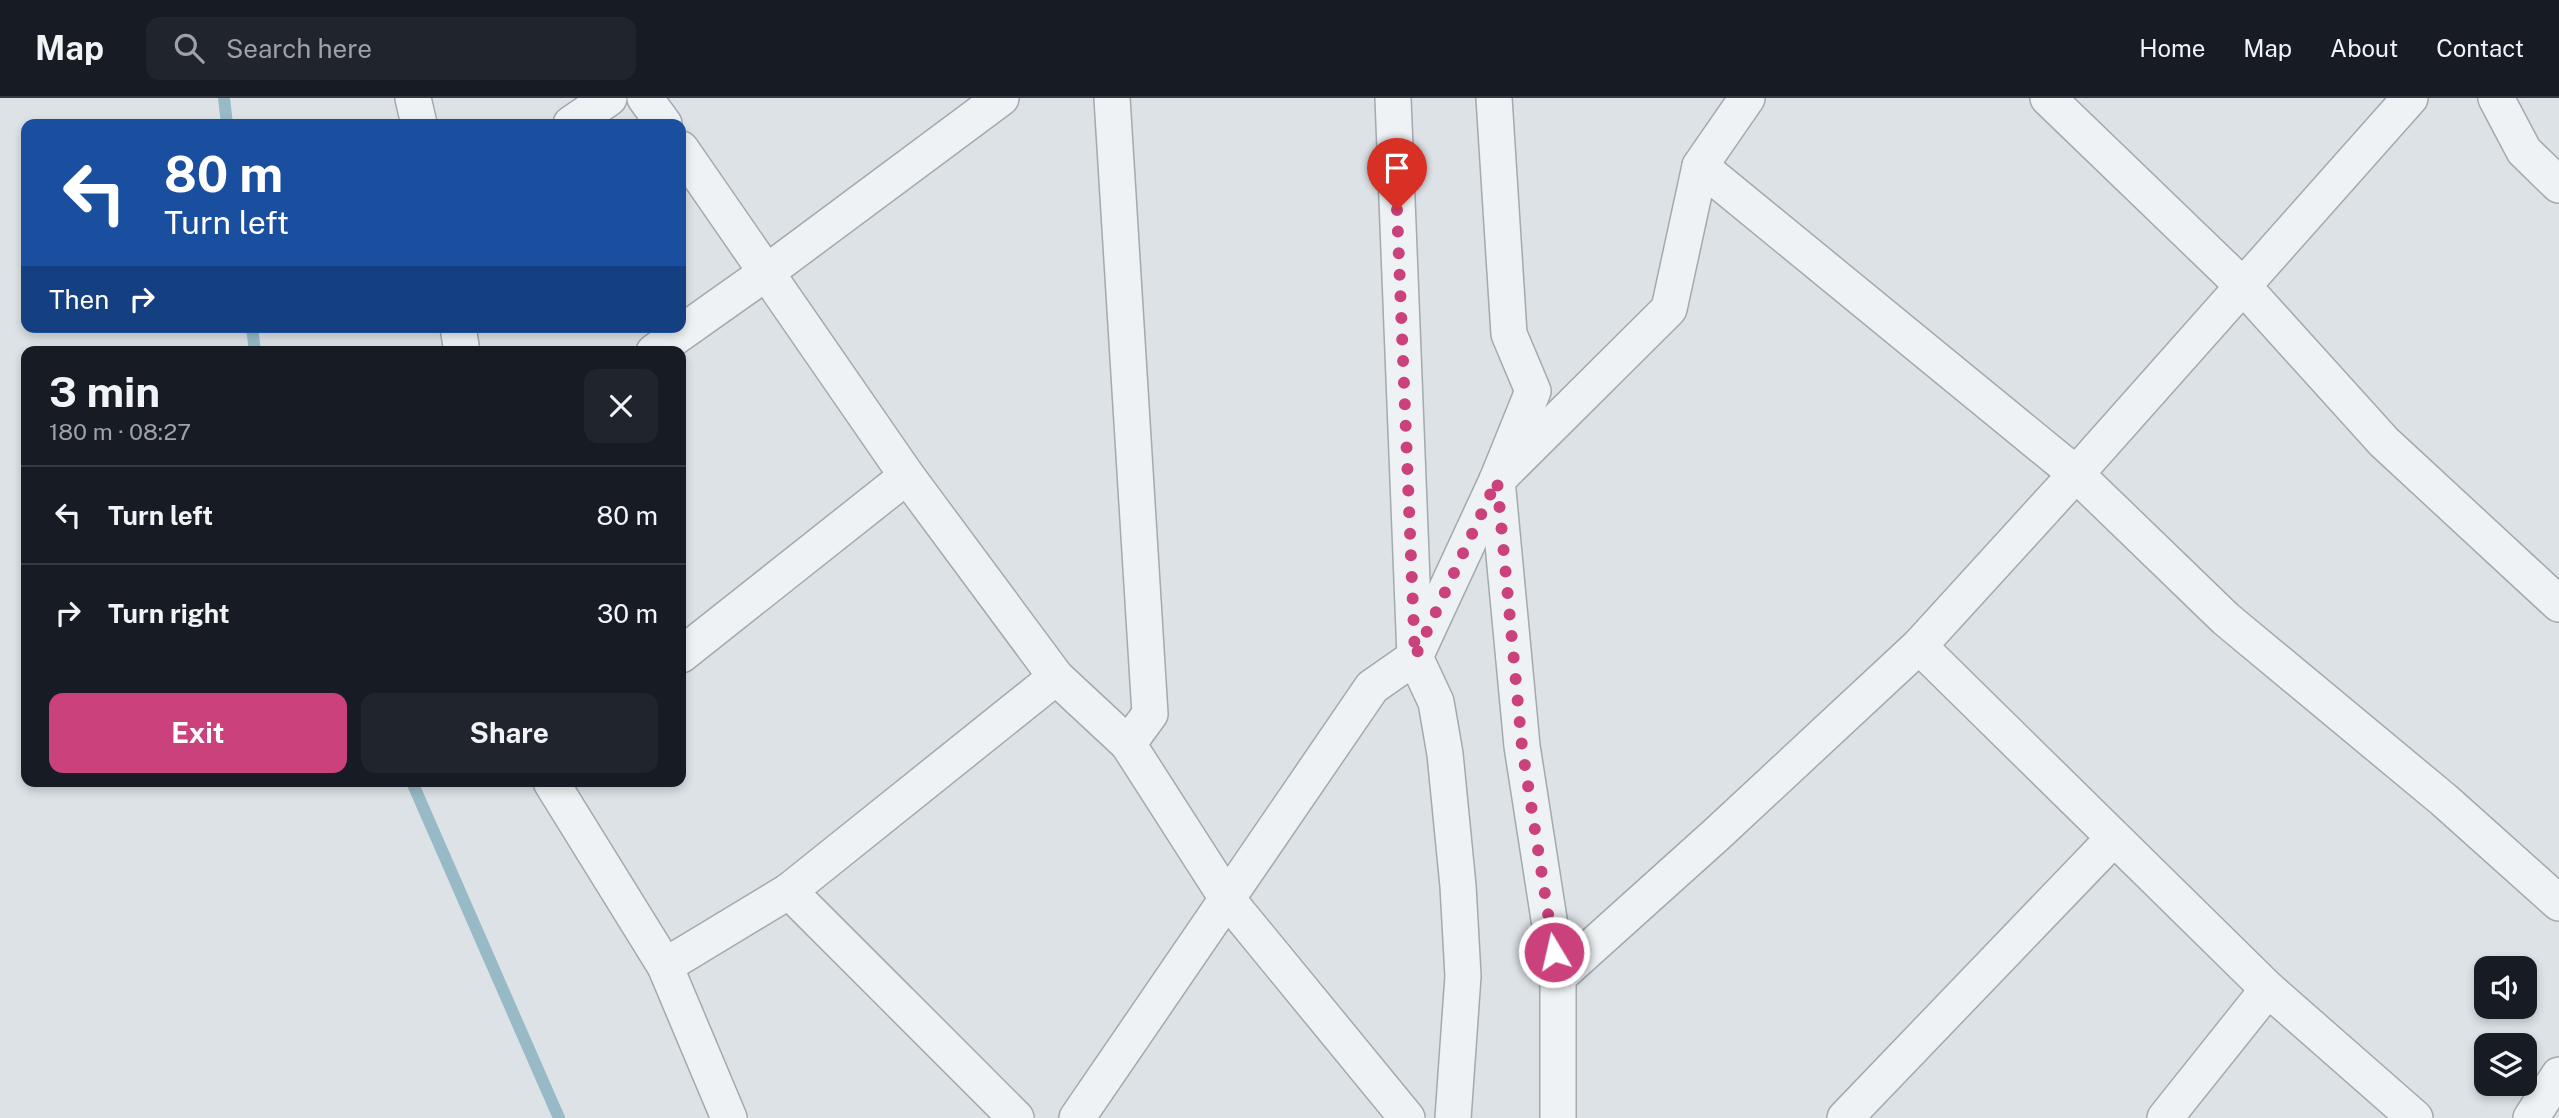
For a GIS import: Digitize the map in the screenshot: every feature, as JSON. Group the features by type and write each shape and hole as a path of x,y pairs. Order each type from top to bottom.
{"street":[{"path":"412,98 418,119"},
{"path":"578,119 609,98"},
{"path":"645,98 660,119"},
{"path":"686,329 1001,98"},
{"path":"1112,98 1150,714 1128,744"},
{"path":"1393,98 1415,657 1436,702 1445,754 1458,886 1463,976 1453,1118"},
{"path":"1077,1118 1372,687 1415,657 1497,480 1533,391 1509,334 1494,98"},
{"path":"1497,480 1669,309 1700,166 1746,98"},
{"path":"2048,98 2242,285 2384,442 2559,604"},
{"path":"1558,977 1919,646 2076,474 2410,98"},
{"path":"2496,98 2524,151 2559,184"},
{"path":"686,156 907,476 1056,677 1128,744 1228,900 1408,1118"},
{"path":"1700,166 2076,474 2226,619 2444,800 2559,903"},
{"path":"662,346 681,333"},
{"path":"686,650 907,476"},
{"path":"1497,480 1522,747 1558,977 1558,1118"},
{"path":"1919,646 2268,989 2415,1118"},
{"path":"665,966 789,891 1056,677"},
{"path":"554,787 665,966 729,1118"},
{"path":"1845,1118 2113,839"},
{"path":"789,891 1016,1118"},
{"path":"2165,1118 2268,989"},
{"path":"2531,1118 2559,1075"}],"waterway":[{"path":"224,98 226,119"},
{"path":"253,333 254,346"},
{"path":"414,787 559,1118"}],"route":[{"path":"1397,210 1415,657 1497,480 1522,747 1554,952"}]}
